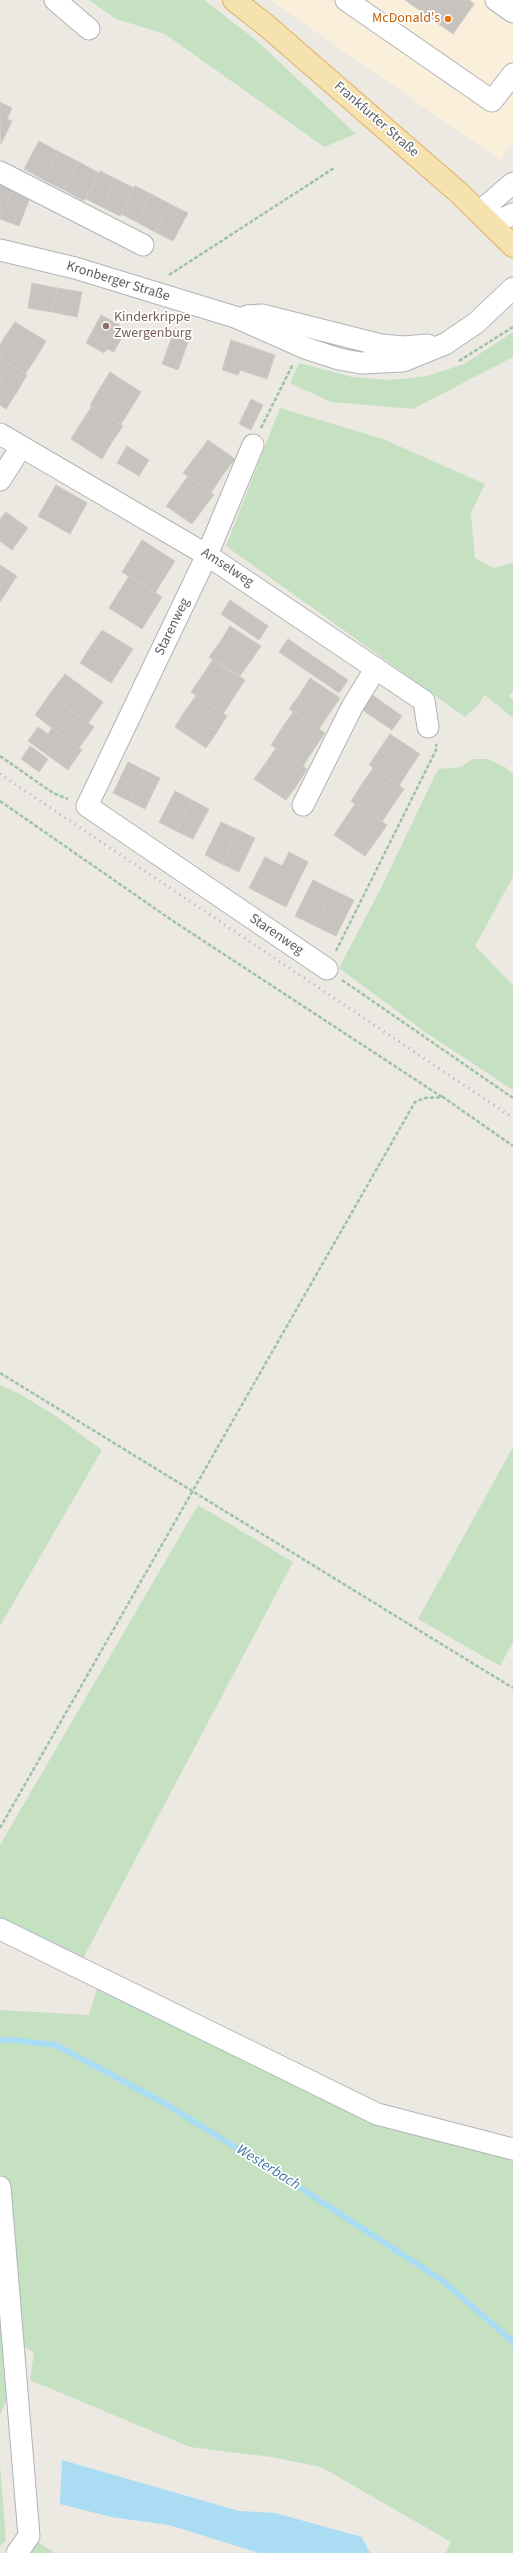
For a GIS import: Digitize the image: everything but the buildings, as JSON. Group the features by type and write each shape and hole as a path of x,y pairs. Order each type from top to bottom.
{"main road":[{"name":"Frankfurter Straße","path":"234,0 267,26 479,212 513,246"}],"street":[{"path":"55,0 89,29"},
{"path":"346,0 492,101 513,74"},
{"path":"496,0 513,12"},
{"path":"0,172 143,245"},
{"path":"479,212 513,183"},
{"path":"479,212 503,219 513,214"},
{"name":"Kronberger Straße","path":"0,250 76,268 234,317 305,348 339,359 361,363 403,361 445,344 476,323 513,288"},
{"name":"Amselweg","path":"0,434 207,555 376,668 424,701 428,727"},
{"name":"Starenweg","path":"253,444 207,555 87,806 327,969"},
{"path":"0,480 21,447"},
{"path":"303,805 352,707 376,668"},
{"path":"0,1929 377,2114 513,2149"},
{"path":"0,2187 29,2536 17,2553"}],"path":[{"path":"151,292 176,269 334,168"},
{"path":"253,444 296,356"},
{"path":"428,727 437,748 327,969 513,1098"},
{"path":"0,756 53,794 87,806"},
{"path":"0,801 170,919 443,1097 513,1146"},
{"path":"0,1828 415,1102 425,1098 443,1097"},
{"path":"0,1373 513,1688"}],"shaded area":[{"path":"270,0 513,0 513,143 500,160"}],"green space":[{"path":"89,0 204,0 256,40 356,134 324,147 165,34 116,19"},
{"path":"513,332 513,357 413,409 331,402 290,383 299,363 352,377 391,380 427,376 464,364"},
{"path":"280,408 383,439 485,484 471,513 475,558 494,568 513,563 513,691 509,696 513,699 513,718 485,695 478,705 465,717 226,546"},
{"path":"473,759 487,759 505,767 513,774 513,877 475,946 513,985 513,1090 425,1032 339,968 382,886 438,769 461,767"},
{"path":"0,1385 20,1394 53,1414 102,1450 0,1626"},
{"path":"513,1447 513,1642 500,1666 418,1619"},
{"path":"198,1505 293,1562 80,1964 0,1923 0,1845"},
{"path":"98,1985 304,2086 513,2156 513,2553 445,2553 451,2542 321,2467 271,2457 190,2447 30,2380 34,2353 23,2346 21,2350 27,2355 0,2415 0,2010 89,2015"},
{"path":"0,2465 6,2540 0,2547"},
{"path":"34,2540 55,2553 25,2553"}],"water":[{"path":"62,2460 239,2511 275,2513 362,2537 370,2553 259,2553 169,2525 111,2517 60,2504"}],"waterway":[{"name":"Westerbach","path":"0,2040 56,2045 164,2103 288,2180 443,2281 513,2342"}],"railway":[{"path":"0,774 513,1118"}],"place":[{"name":"McDonald's","path":"448,19"},
{"name":"Kinderkrippe Zwergenburg","path":"106,326"}]}
